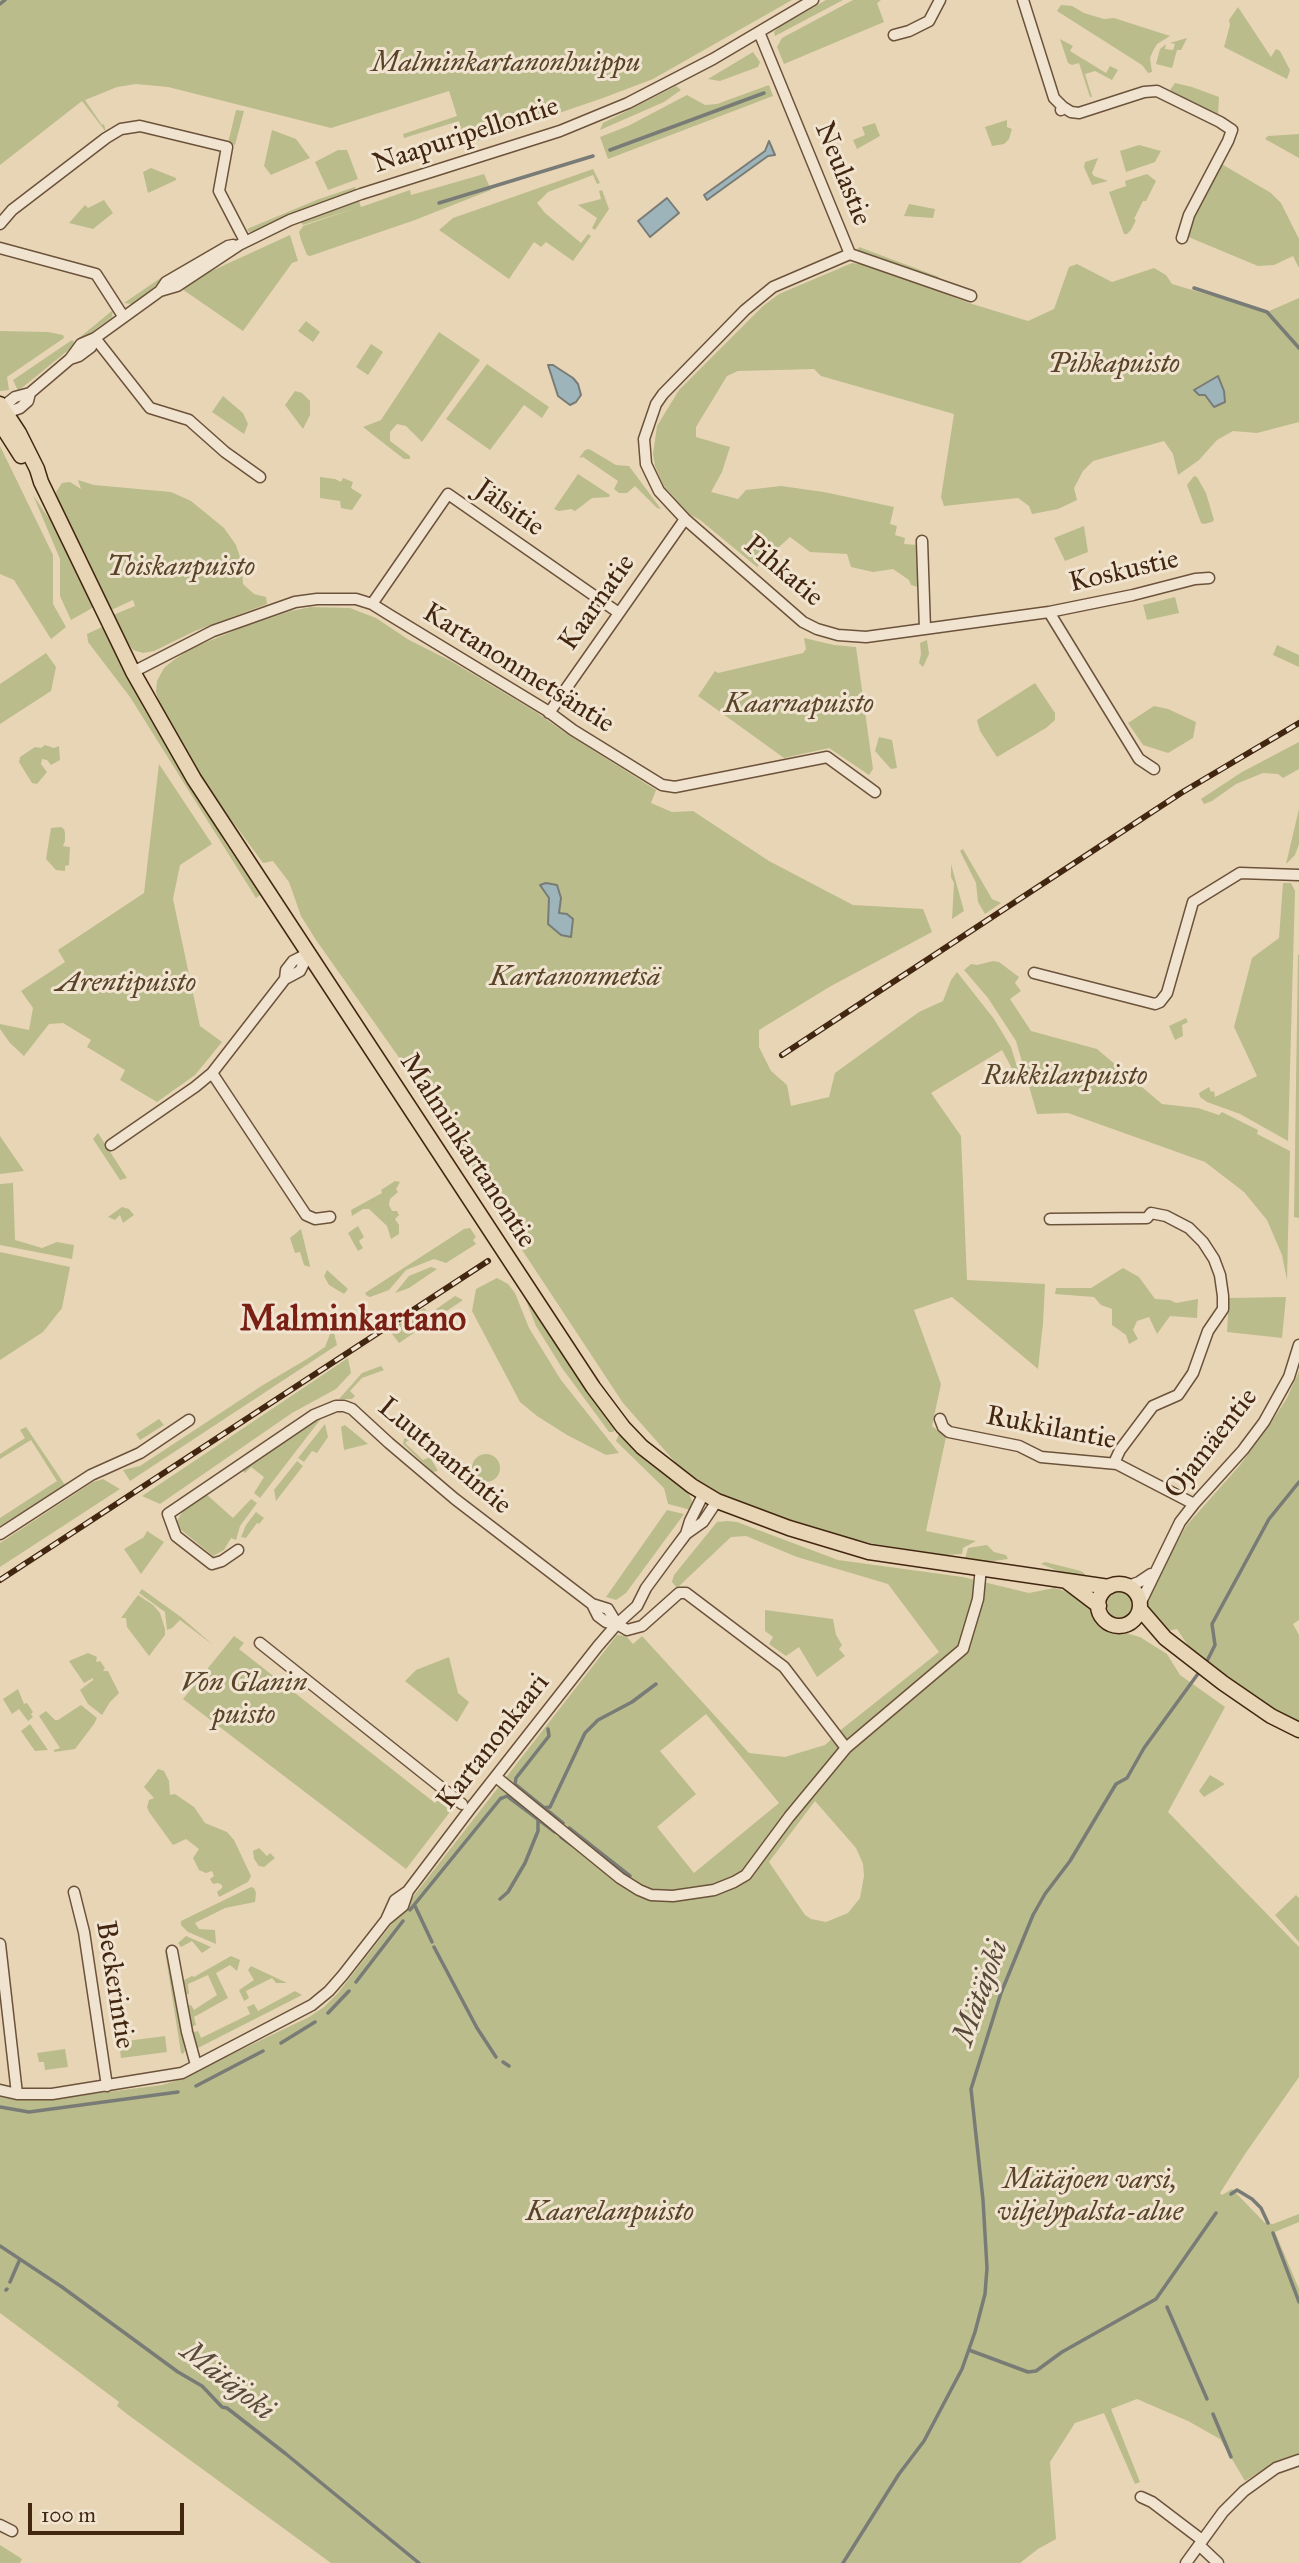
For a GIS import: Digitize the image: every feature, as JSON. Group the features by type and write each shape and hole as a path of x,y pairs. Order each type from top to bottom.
{"main road":[{"name":"Malminkartanontie","path":"1,412 41,482 134,672 194,779 458,1182 623,1427 662,1465 711,1497 789,1528 869,1552 1110,1587"},
{"name":"Malminkartanontie","path":"1065,1580 1099,1606"},
{"path":"1165,1638 1128,1624 1111,1624 1102,1616 1099,1606 1103,1593 1119,1584 1128,1586 1137,1593 1140,1606 1165,1638 1223,1684 1271,1716 1299,1730"},
{"path":"1128,1624 1140,1606"}],"street":[{"name":"Naapuripellontie","path":"1,412 20,408 30,393 70,359 86,351 95,338 123,316 160,291 166,282 228,246 242,243 290,220 360,194 587,121 685,75 813,0"},
{"path":"894,35 929,21 940,0"},
{"path":"1023,0 1054,98 1061,110 1079,113 1144,92 1157,91 1232,130 1189,215 1182,238"},
{"name":"Neulastie","path":"759,32 849,254 971,296"},
{"path":"0,224 12,210 106,138 130,127 140,126 226,147 219,191 242,243"},
{"path":"0,248 96,274 123,316"},
{"name":"Pihkatie","path":"849,254 773,287 737,318 674,381 656,404 644,439 646,464 659,491 685,519 803,622 817,629 855,637 1049,612"},
{"path":"95,338 150,408 189,420 225,452 260,477"},
{"name":"Jälsitie","path":"372,604 448,494 619,613"},
{"name":"Kaarnatie","path":"549,713 685,519"},
{"path":"922,541 925,629"},
{"name":"Koskustie","path":"1049,612 1209,578"},
{"name":"Kartanonmetsäntie","path":"134,672 213,631 295,602 341,598 372,604 640,772 669,787 827,757 876,792"},
{"path":"1049,612 1139,759 1154,769"},
{"path":"1034,973 1150,1004 1160,1002 1167,993 1193,902 1240,873 1299,875"},
{"path":"111,1145 212,1073 285,979 300,971 309,953"},
{"path":"212,1073 306,1215 315,1219 330,1217"},
{"path":"1050,1219 1147,1218 1151,1213 1166,1216 1189,1228 1203,1242 1214,1258 1220,1275 1223,1308 1208,1331 1193,1373 1178,1395 1153,1406 1120,1450 1114,1463"},
{"name":"Ojamäentie","path":"1140,1606 1180,1522 1244,1450 1264,1422 1289,1377 1299,1345"},
{"name":"Luutnantintie","path":"238,1550 222,1561 212,1563 176,1536 167,1514 314,1415 336,1406 344,1406 352,1409 456,1499 592,1604 606,1622 617,1624"},
{"name":"Rukkilantie","path":"940,1419 949,1432 1019,1446 1041,1457 1114,1463 1194,1504"},
{"path":"0,1534 91,1475 140,1453 189,1420"},
{"name":"Kartanonkaari","path":"0,2090 17,2094 52,2094 175,2075 312,2005 329,1991 386,1920 402,1906 408,1891 617,1624 637,1606 646,1588 686,1534 703,1522 711,1497"},
{"path":"496,1777 620,1878 651,1895 673,1896 714,1890 746,1875 846,1748 963,1649 978,1599 981,1567"},
{"path":"1128,1586 1147,1578 1156,1569"},
{"path":"617,1624 627,1630 642,1626 678,1592 686,1593 784,1667 846,1748"},
{"path":"260,1643 462,1804"},
{"name":"Beckerintie","path":"74,1892 84,1932 107,2086"},
{"path":"0,1944 17,2094"},
{"path":"172,1951 196,2065"},
{"path":"1186,2563 1223,2512 1252,2484 1276,2469 1299,2460"},
{"path":"1141,2497 1152,2502 1201,2543 1218,2563"},
{"path":"0,2525 12,2531"}],"green space":[{"name":"Malminkartanonhuippu","path":"0,0 792,0 653,79 468,144 459,121 404,138 403,134 457,116 449,91 331,128 168,87 136,84 117,87 85,100 102,125 104,124 106,132 82,101 0,165"},
{"path":"826,0 843,0 775,36 774,32 779,27"},
{"path":"853,0 881,0 877,3 884,22 784,64 777,47 782,38"},
{"path":"1061,5 1170,36 1157,44 1150,58 1152,72 1148,73 1142,65 1057,11"},
{"path":"1238,7 1271,57 1276,49 1280,51 1290,70 1287,79 1224,47 1229,20"},
{"path":"1187,38 1181,50 1177,50 1172,68 1156,64 1160,49 1166,44 1165,49 1173,50 1175,44 1170,43"},
{"path":"1060,39 1073,46 1070,51 1106,73 1110,66 1118,70 1112,80 1095,71 1085,74 1092,97 1079,63 1068,63"},
{"path":"753,52 760,62 758,67 720,81 708,79"},
{"path":"1175,83 1219,97 1218,117 1173,93 1170,90"},
{"path":"769,85 773,96 608,159 600,137 628,126 687,95 705,105 717,104"},
{"path":"676,86 681,90 664,102 600,130 603,123"},
{"path":"236,110 244,111 235,145 228,143"},
{"path":"1007,120 1007,127 1012,129 1009,139 1004,144 992,146 985,127"},
{"path":"875,123 880,136 857,149 853,140 865,135 862,127"},
{"path":"272,130 296,139 310,158 271,175 264,166"},
{"path":"1299,134 1299,158 1265,139 1268,136"},
{"path":"1139,145 1161,151 1155,162 1126,172 1120,151"},
{"path":"338,150 347,150 358,179 328,190 315,162"},
{"path":"1098,158 1092,173 1108,181 1092,185 1084,167 1085,162"},
{"path":"1220,163 1271,193 1281,203 1299,239 1299,268 1293,256 1274,265 1258,266 1186,236 1193,222 1190,220 1207,194"},
{"path":"151,168 176,180 148,193 143,172"},
{"path":"593,169 600,183 597,184 593,175 548,192 537,203 581,243 588,234 591,236 573,261 546,242 541,247 534,242 509,279 439,230 453,218"},
{"path":"484,174 491,190 415,220 307,255 299,232 303,226 359,207 303,225 300,221 359,201 361,207 410,190 411,195"},
{"path":"1147,174 1156,181 1146,201 1143,201 1131,230 1124,234 1109,192 1126,186 1125,181"},
{"path":"355,187 356,190 292,213 255,231 249,232 247,229 319,199"},
{"path":"602,190 609,209 595,230 592,228 597,218 578,205 601,199 599,191"},
{"path":"104,200 113,213 93,229 69,223 85,205 88,208"},
{"path":"909,204 935,209 933,218 904,216"},
{"path":"290,235 298,261 292,263 243,331 182,289 207,273"},
{"path":"859,247 939,277 937,281 857,251"},
{"name":"Pihkapuisto","path":"852,263 873,266 969,303 1028,321 1054,309 1069,267 1077,264 1112,282 1154,268 1166,275 1172,284 1267,312 1299,298 1299,422 1257,433 1233,431 1217,440 1199,460 1178,475 1173,454 1164,441 1093,461 1083,471 1074,488 1077,500 1058,509 1032,514 1029,506 1018,498 944,506 941,497 954,414 821,376 814,369 738,371 727,376 696,427 696,437 730,447 722,472 711,492 738,499 746,490 781,486 894,507 890,524 897,526 895,535 905,538 904,544 918,545 921,585 911,585 909,580 893,569 873,572 851,567 847,554 810,552 790,537 757,567 689,514 664,486 653,454 657,426 679,390 763,306 779,294"},
{"path":"162,277 166,278 132,304 124,303"},
{"path":"113,310 112,317 81,340 79,338"},
{"path":"306,321 320,332 313,342 298,331"},
{"path":"0,331 48,332 63,335 64,338 7,377 9,390 0,391"},
{"path":"439,332 480,360 422,442 406,426 397,424 390,432 390,441 410,456 410,459 404,459 363,427 381,420"},
{"path":"72,340 76,344 18,391 13,380"},
{"path":"371,344 383,352 368,375 356,367"},
{"path":"487,364 549,407 542,418 524,405 490,450 446,419"},
{"path":"295,391 302,393 310,401 310,415 303,429 285,405"},
{"path":"223,396 243,413 248,424 244,434 212,412"},
{"path":"0,446 53,555 53,604 66,627 51,639 14,580 0,574"},
{"path":"589,449 616,465 629,466 661,509 635,486 627,493 619,493 614,489 618,481 583,457 579,458"},
{"path":"578,474 610,495 609,497 592,498 575,511 554,509"},
{"path":"1194,476 1206,493 1214,520 1212,522 1201,523 1187,485"},
{"path":"320,477 341,482 343,478 353,482 351,488 362,495 352,510 341,508 340,501 320,498"},
{"name":"Toiskanpuisto","path":"78,480 94,485 171,492 191,501 224,528 236,545 241,560 243,584 254,594 266,597 267,604 195,631 154,651 143,653 133,650 122,635 113,615 135,606 133,600 109,611 60,510 56,492 62,483 70,482 81,489"},
{"path":"33,495 50,520 94,607 71,620 60,596 60,559"},
{"path":"1084,526 1088,552 1065,561 1054,538"},
{"path":"1175,597 1179,613 1147,620 1143,605"},
{"name":"Kartanonmetsä","path":"311,607 350,608 376,618 409,640 451,661 536,712 656,790 651,803 672,812 693,811 769,861 853,905 923,909 932,932 831,986 759,1030 759,1047 771,1071 787,1085 791,1106 829,1097 835,1073 919,1012 943,1001 957,972 994,1019 1011,1047 1018,1070 1016,1076 1002,1050 931,1093 961,1136 967,1280 1045,1284 1038,1369 952,1297 914,1310 941,1384 932,1426 946,1437 926,1531 976,1541 963,1548 962,1554 946,1555 875,1544 796,1525 730,1499 683,1471 623,1403 503,1221 429,1100 316,940 301,916 289,882 273,861 263,863 230,818 205,782 160,704 156,692 157,681 164,668 192,648 243,627"},
{"path":"102,627 147,714 260,895 256,898 130,697 88,642 87,634"},
{"name":"Kaarnapuisto","path":"804,638 856,647 873,769 869,775 829,748 784,758 698,696 715,671 718,673 803,653 806,649"},
{"path":"927,640 929,654 923,667 919,663 920,643"},
{"path":"1277,645 1299,655 1299,667 1273,655"},
{"path":"46,653 56,667 51,691 0,724 0,684"},
{"path":"1035,683 1055,713 1055,720 997,757 980,731 977,720"},
{"path":"1154,706 1168,709 1196,722 1193,738 1168,753 1143,745 1128,723"},
{"path":"879,737 892,740 897,768 891,769 875,751"},
{"path":"1299,742 1299,769 1283,778 1278,774 1263,773 1236,784 1204,804 1201,799 1242,772"},
{"path":"45,745 54,748 59,746 60,760 51,765 42,759 41,764 47,772 37,784 32,783 19,762 20,757 35,747 41,748"},
{"name":"Arentipuisto","path":"159,764 212,844 180,865 173,899 200,1026 222,1042 195,1075 157,1102 120,1080 125,1070 87,1047 91,1040 63,1023 49,1024 24,1056 10,1043 0,1029 0,1024 29,1030 33,1008 21,991 65,962 58,950 144,893"},
{"path":"1299,809 1299,844 1295,855 1286,864"},
{"path":"61,827 65,833 63,846 70,847 69,865 65,866 65,871 56,870 46,859 51,828"},
{"path":"963,849 992,899 1001,903 985,914 978,902 976,883 960,851"},
{"path":"951,864 964,911 952,919 954,883"},
{"name":"Rukkilanpuisto","path":"1283,883 1291,883 1295,891 1288,1141 1240,1114 1207,1102 1199,1093 1209,1087 1211,1092 1214,1091 1215,1097 1257,1076 1234,1027 1252,958 1279,938"},
{"path":"1299,955 1299,1218 1294,1217"},
{"name":"Rukkilanpuisto","path":"999,962 1019,977 1015,983 1021,991 1010,999 1031,1031 1097,1049 1162,1104 1198,1108 1219,1115 1222,1112 1258,1130 1257,1134 1290,1151 1287,1280 1282,1255 1267,1220 1244,1192 1205,1162 1068,1113 1037,1114 1016,1041 988,998 964,970 971,964"},
{"path":"1186,1018 1188,1022 1182,1025 1183,1036 1175,1040 1169,1026"},
{"path":"98,1133 127,1178 120,1180 93,1139"},
{"path":"0,1136 24,1171 0,1174"},
{"path":"395,1181 400,1182 396,1189 398,1192 390,1199 389,1205 392,1211 397,1211 399,1215 395,1219 399,1225 399,1234 391,1239 387,1226 369,1209 363,1209 352,1216 351,1210 382,1193 381,1190"},
{"path":"13,1183 15,1240 42,1248 57,1242 74,1245 72,1259 0,1245 0,1184"},
{"path":"122,1207 129,1209 134,1215 123,1223 120,1215 115,1220 108,1217"},
{"path":"358,1226 364,1237 359,1241 363,1248 358,1251 348,1233"},
{"path":"470,1228 476,1237 473,1240 476,1244 446,1263 434,1259 406,1270 389,1290 370,1297 365,1293 464,1229"},
{"path":"301,1229 310,1267 304,1265 300,1252 295,1253 290,1238"},
{"path":"0,1252 70,1267 62,1308 43,1332 0,1360"},
{"path":"431,1267 437,1269 409,1288 395,1293 409,1276"},
{"path":"1123,1268 1139,1277 1155,1299 1176,1303 1198,1299 1197,1318 1170,1316 1157,1334 1149,1317 1137,1321 1133,1330 1138,1339 1129,1344 1126,1335 1112,1325 1112,1309 1101,1305 1094,1297 1055,1294 1056,1288 1091,1288"},
{"path":"327,1270 348,1289 344,1294 329,1285 324,1276"},
{"path":"497,1278 508,1284 515,1293 529,1328 561,1380 619,1453 606,1455 567,1435 520,1402 472,1311 476,1289"},
{"path":"523,1293 616,1429 613,1432 609,1432 562,1368 536,1326"},
{"path":"455,1296 463,1300 399,1343 389,1330 424,1308 429,1314"},
{"path":"1286,1297 1282,1338 1227,1332 1229,1298"},
{"path":"334,1333 337,1345 130,1481 123,1470 140,1466 307,1359 325,1347 330,1334"},
{"path":"348,1358 351,1373 336,1389 292,1413 160,1504 142,1496"},
{"path":"381,1366 384,1370 362,1378 350,1391 355,1396 352,1399 339,1399 362,1373"},
{"path":"1299,1371 1299,1620 1293,1624 1299,1635 1299,1723 1242,1689 1191,1650 1177,1629 1167,1631 1147,1608 1148,1596 1186,1526 1240,1465 1267,1429 1287,1398"},
{"path":"323,1416 260,1498 254,1493 264,1477 251,1467 245,1473 241,1469"},
{"path":"159,1419 164,1425 140,1440 136,1434"},
{"path":"325,1424 328,1437 317,1453 312,1451 304,1462 298,1458"},
{"path":"345,1425 368,1444 344,1450 341,1427"},
{"path":"26,1427 65,1485 0,1526 0,1518 57,1481 31,1440 0,1459 0,1454 25,1438 20,1430"},
{"path":"619,1434 639,1455 689,1494 692,1501 691,1510 668,1504 664,1488 616,1441"},
{"path":"410,1435 413,1437 405,1443 423,1460 430,1457 438,1471 433,1472 403,1444 404,1439"},
{"path":"486,1454 496,1458 500,1468 496,1478 486,1482 476,1478 472,1468 476,1458"},
{"path":"297,1461 303,1466 276,1501 274,1490"},
{"path":"103,1479 120,1489 0,1567 0,1543 93,1482"},
{"path":"206,1494 233,1518 251,1499 257,1503 240,1526 236,1540 231,1538 224,1550 213,1556 180,1529 177,1521 184,1509"},
{"path":"667,1510 684,1514 626,1593 616,1600 606,1597"},
{"path":"256,1512 264,1518 246,1538 241,1537 246,1525"},
{"name":"Kaarelanpuisto","path":"717,1522 737,1522 838,1560 963,1577 1029,1593 1054,1588 1062,1590 1093,1605 1100,1621 1108,1628 1127,1630 1129,1634 1140,1637 1167,1654 1180,1675 1225,1707 1168,1812 1299,1947 1299,2077 1220,2193 1222,2195 1232,2189 1265,2223 1273,2224 1299,2214 1299,2222 1275,2232 1299,2289 1299,2455 1271,2465 1245,2481 1220,2439 1188,2421 1137,2399 1111,2409 1140,2482 1135,2484 1104,2413 1075,2423 1050,2462 1056,2539 1020,2563 331,2563 127,2414 117,2406 119,2402 0,2313 0,2096 15,2100 45,2100 162,2085 178,2080 309,2017 324,2007 338,1993 617,1635 626,1636 633,1644 642,1636 749,1753 785,1757 825,1745 939,1652 888,1584 797,1557 746,1536 731,1537 677,1588 672,1582 674,1575","holes":["706,1714 779,1803 694,1873 657,1827 696,1794 660,1751","815,1801 856,1848 863,1864 860,1898 848,1913 826,1922 805,1915 769,1862"]},
{"path":"147,1531 164,1542 141,1574 124,1549 144,1537"},
{"path":"987,1545 994,1552 1006,1555 1008,1559 986,1562 965,1559 968,1548"},
{"path":"1045,1562 1081,1571 1085,1577 1063,1573 1041,1564"},
{"path":"142,1589 181,1617 213,1645 180,1620 167,1630 165,1612 139,1593"},
{"path":"1120,1592 1129,1596 1133,1605 1129,1614 1120,1618 1111,1614 1107,1605 1111,1596"},
{"path":"138,1595 160,1613 165,1629 165,1635 149,1656 127,1627 126,1618 121,1618"},
{"path":"765,1610 833,1619 836,1635 842,1645 839,1649 845,1656 817,1677 799,1647 786,1656 769,1644 773,1637 765,1631"},
{"name":"Von Glanin puisto","path":"234,1636 244,1643 239,1649 435,1803 444,1794 452,1802 453,1808 406,1869 183,1699"},
{"path":"88,1653 97,1657 96,1662 100,1661 105,1668 103,1671 108,1671 119,1693 102,1715 88,1704 80,1690 93,1678 84,1683 69,1661"},
{"path":"449,1657 458,1693 469,1702 457,1722 405,1681 416,1670"},
{"path":"18,1689 24,1704 27,1703 33,1712 33,1717 28,1721 19,1709 12,1714 3,1699"},
{"path":"81,1705 97,1718 94,1724 75,1749 54,1752 60,1748 39,1716 46,1711 58,1720"},
{"path":"30,1724 48,1750 35,1751 21,1731"},
{"path":"158,1769 164,1771 169,1781 170,1795 175,1794 194,1807 205,1823 227,1832 234,1840 251,1876 248,1882 219,1897 217,1892 222,1885 213,1884 210,1879 214,1876 212,1871 206,1873 199,1870 193,1858 199,1849 186,1839 173,1845 147,1807 149,1800 154,1798 144,1787"},
{"path":"1210,1775 1225,1784 1204,1797 1199,1791"},
{"path":"259,1848 267,1856 270,1853 275,1858 264,1867 259,1866 254,1859 253,1851"},
{"path":"251,1887 256,1893 255,1902 225,1908 195,1923 199,1929 215,1930 216,1944 188,1932 181,1925 181,1921"},
{"path":"1296,1895 1299,1898 1299,1942 1275,1915"},
{"path":"186,1936 211,1947 202,1953 192,1941 181,1947 178,1943"},
{"path":"168,1948 171,1952 185,2051 183,2054 165,1951"},
{"path":"231,1956 240,1960 237,1971 230,1965 216,1973 228,1998 194,2017 196,2025 189,2028 186,2006 191,2005 194,2010 217,1995 208,1975 188,1984 189,1994 184,1995 182,1981"},
{"path":"251,1966 287,1983 276,1983 272,1978 246,1991 249,1998 244,2001 239,1990 254,1980 248,1970"},
{"path":"295,1991 302,1995 196,2049 191,2033 198,2031 201,2038 250,2014 247,2007 254,2004 258,2011"},
{"path":"165,2036 167,2052 121,2058 119,2042"},
{"path":"65,2049 68,2067 45,2070 44,2062 39,2062 37,2053"},
{"path":"0,2545 22,2559 20,2563 0,2563"}],"water":[{"path":"769,141 775,155 768,156 707,200 704,195 765,151"},
{"path":"667,198 679,213 650,237 638,221"},
{"path":"548,365 553,365 578,384 581,395 576,402 570,405 558,396"},
{"path":"1218,376 1225,402 1214,407 1205,395 1199,395 1194,390"},
{"path":"540,885 557,885 561,898 559,913 567,914 573,919 571,937 561,935 548,924 549,898"}],"waterway":[{"path":"0,4 5,0"},
{"path":"610,150 764,93"},
{"path":"439,203 593,156"},
{"path":"1194,288 1267,312 1299,348"},
{"name":"Mätäjoki","path":"1205,1665 1215,1645 1212,1624 1269,1519 1299,1482"},
{"name":"Mätäjoki","path":"843,2563 899,2474 924,2441 962,2369 975,2332 985,2294 987,2268 971,2089 1001,1993 1033,1915 1045,1894 1070,1861 1116,1784 1127,1778 1144,1748 1200,1671"},
{"path":"543,1808 550,1807 585,1733 598,1720 632,1702 656,1684"},
{"path":"548,1729 549,1736 516,1778 515,1784 563,1823"},
{"path":"500,1799 507,1796 555,1832"},
{"path":"410,1910 501,1798"},
{"path":"500,1899 508,1892 525,1863 538,1831 538,1819"},
{"path":"569,1828 630,1876"},
{"path":"561,1837 572,1845"},
{"path":"415,1906 432,1942"},
{"path":"356,1982 403,1921"},
{"path":"434,1947 477,2028 496,2057"},
{"path":"328,2013 349,1991"},
{"path":"281,2043 315,2022"},
{"path":"196,2086 263,2051"},
{"path":"503,2062 509,2066"},
{"path":"0,2107 29,2112 178,2092"},
{"path":"1231,2194 1237,2190 1252,2199 1261,2208 1268,2223"},
{"path":"969,2350 1028,2372 1036,2371 1062,2352 1156,2299 1216,2213"},
{"path":"1273,2233 1299,2302"},
{"name":"Mätäjoki","path":"0,2246 62,2287 178,2372 202,2386 222,2407 227,2408 286,2454 419,2563"},
{"path":"10,2282 20,2259"},
{"path":"1167,2307 1207,2399"},
{"path":"1213,2414 1231,2457"}],"railway":[{"path":"782,1055 1181,793 1299,723"},
{"path":"0,1580 488,1261"}],"district":[{"name":"Malminkartano","path":"353,1321"}],"park label":[{"name":"Mätäjoen varsi, viljelypalsta-alue","path":"1090,2197"}]}
